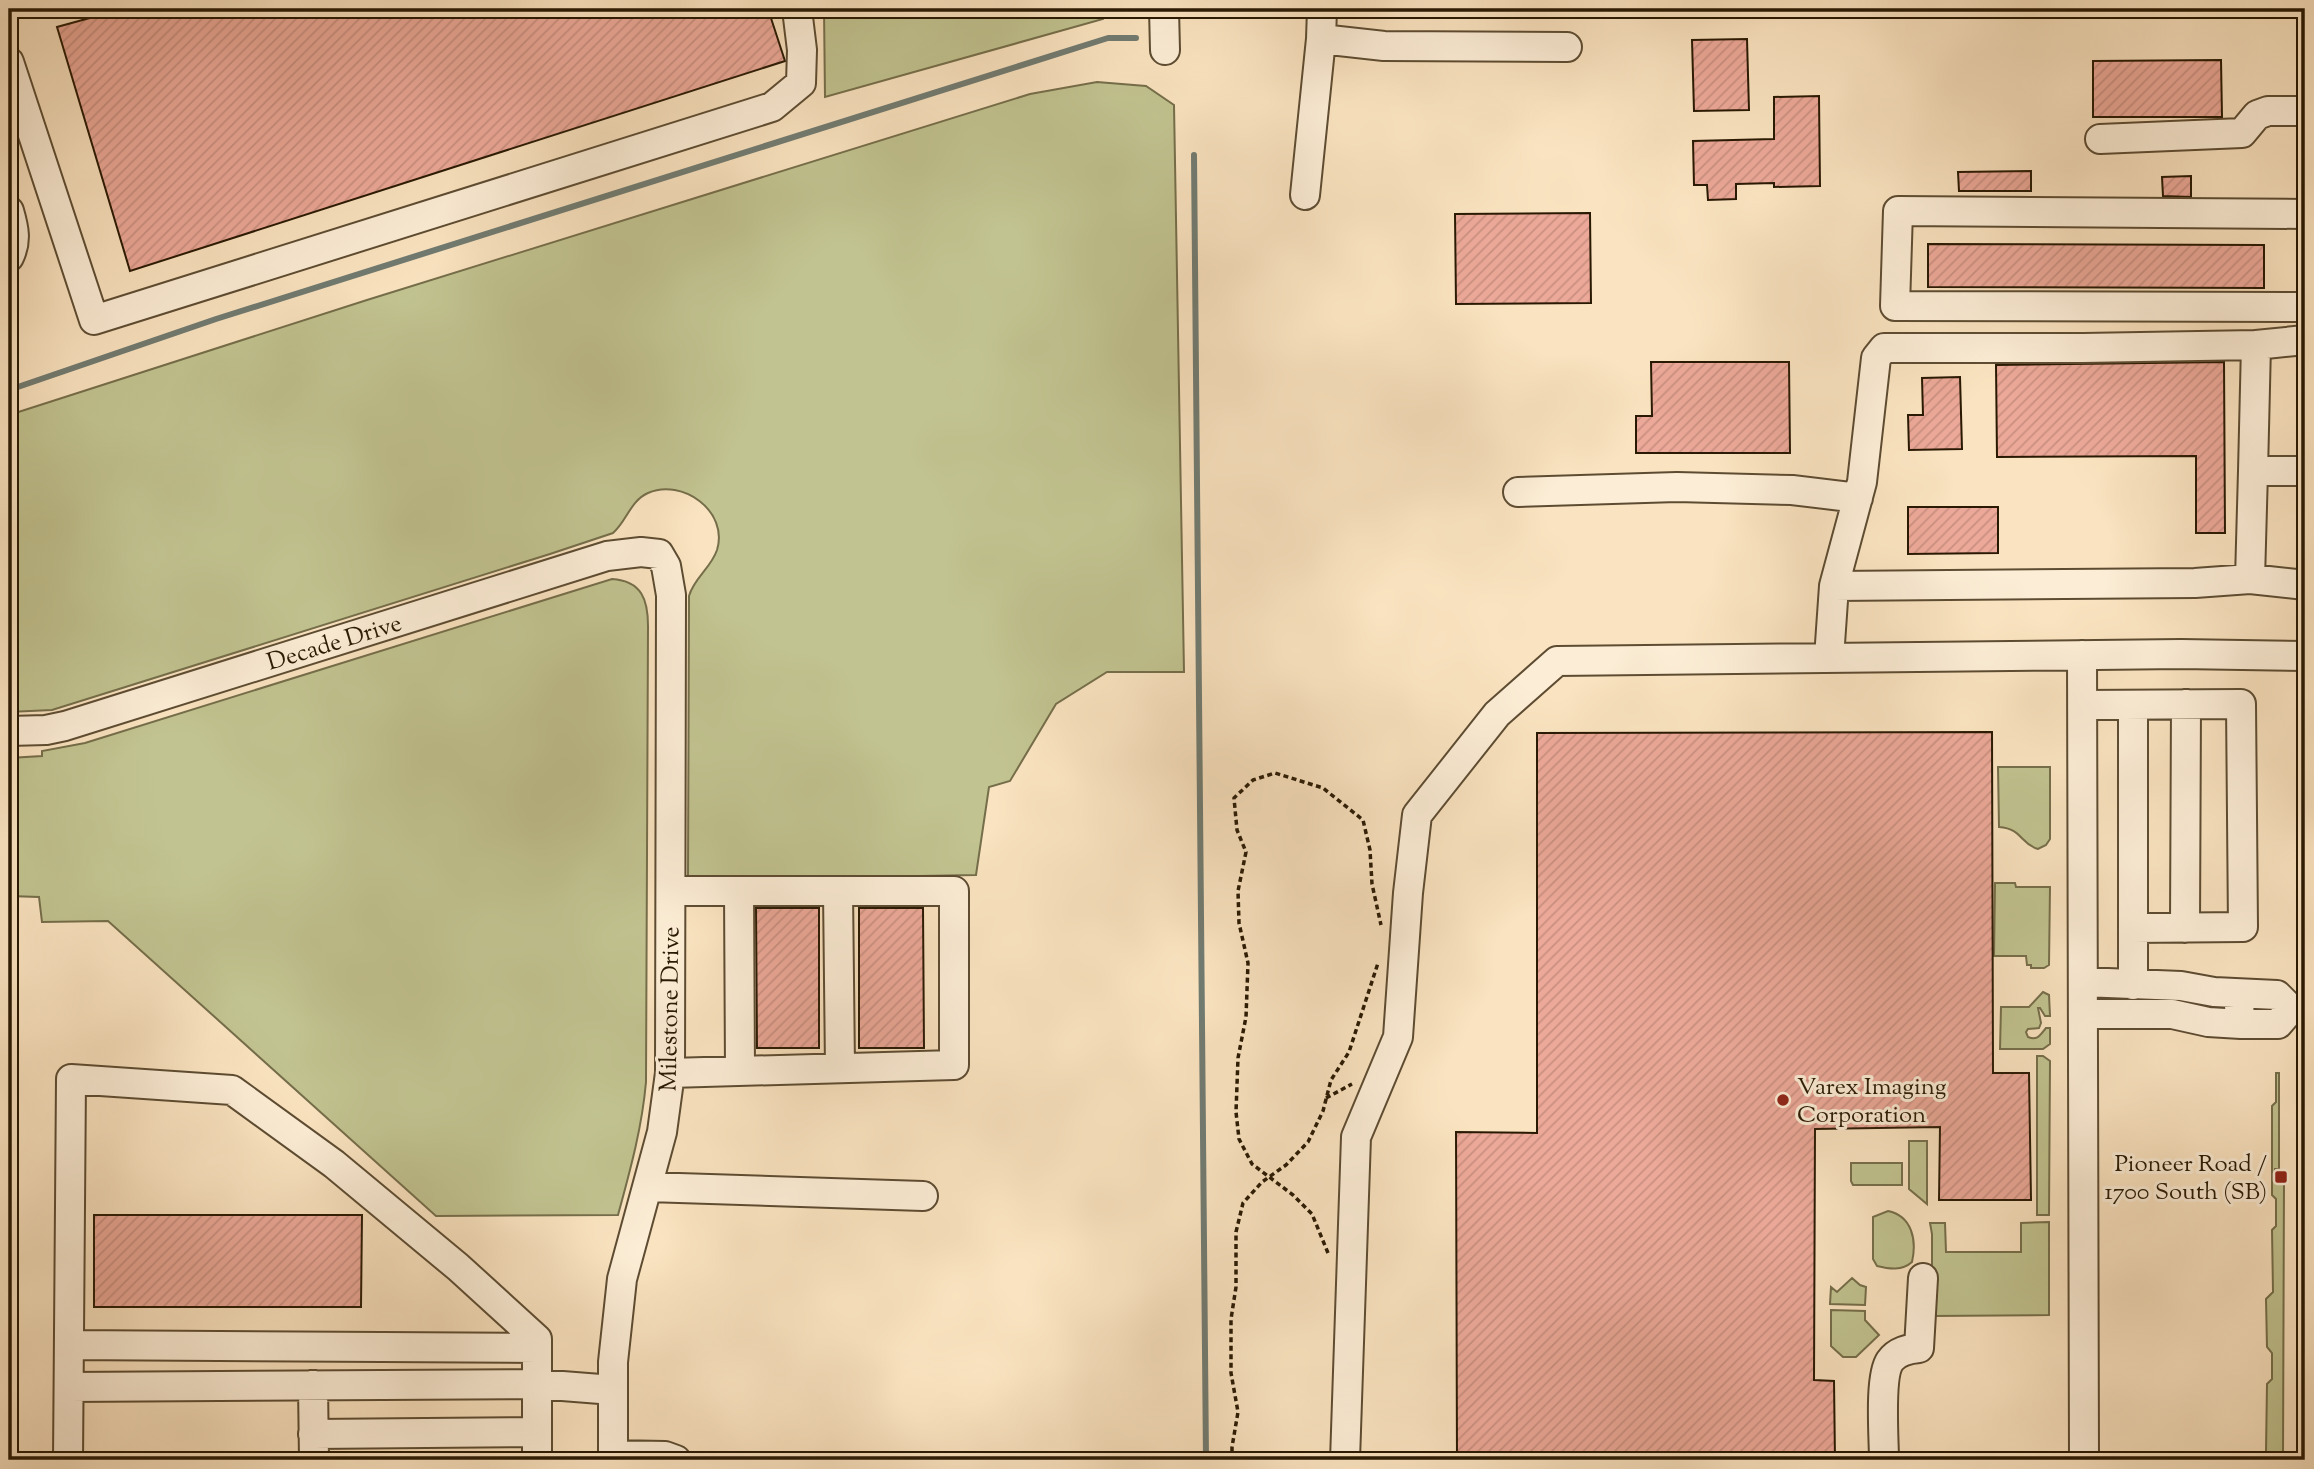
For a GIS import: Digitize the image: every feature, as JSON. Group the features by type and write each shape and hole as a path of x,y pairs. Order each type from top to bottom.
{"street":[{"path":"9,62 94,320 772,107 801,83 802,50 797,9"},
{"path":"1164,9 1165,50"},
{"path":"1305,195 1322,9"},
{"path":"1321,40 1384,46 1567,47"},
{"path":"2100,139 2242,133 2257,115 2268,111 2305,111"},
{"path":"9,211 15,234 9,257"},
{"path":"2305,214 1898,211 1895,306 2305,307"},
{"path":"1829,658 1834,586 1862,482 1876,358 1884,348 2256,345 2305,340"},
{"path":"2250,579 2256,345"},
{"path":"2253,471 2305,471"},
{"path":"1518,492 1677,487 1792,490 1858,498"},
{"name":"Decade Drive","path":"9,731 46,730 65,726 607,556 641,552 659,554"},
{"name":"Milestone Drive","path":"613,1457 615,1328 622,1279 662,1132 670,1073 671,595 666,566 659,554"},
{"path":"1834,586 2195,583 2250,579 2305,585"},
{"path":"2082,655 2084,1460"},
{"path":"1345,1460 1356,1137 1398,1037 1408,893 1417,815 1497,714 1558,661 2082,655 2305,656"},
{"path":"2185,928 2186,704"},
{"path":"2083,705 2241,704 2243,927 2133,928"},
{"path":"2133,705 2133,985"},
{"path":"670,1073 954,1065 954,891 671,891"},
{"path":"739,891 740,1070"},
{"path":"838,891 840,1068"},
{"path":"2083,982 2181,986 2226,993 2277,995 2298,1009 2278,1024 2208,1022 2172,1014 2083,1014"},
{"path":"2226,993 2241,1024"},
{"path":"68,1460 71,1079 232,1090 334,1164 458,1267 537,1339 537,1460"},
{"path":"648,1188 923,1196"},
{"path":"1884,1456 1886,1369 1899,1352 1919,1349 1923,1278"},
{"path":"69,1345 537,1348"},
{"path":"69,1387 537,1384 613,1390"},
{"path":"313,1385 313,1447 537,1432"},
{"path":"613,1457 665,1456 676,1460"}],"path":[{"path":"1329,1254 1312,1214 1252,1164 1239,1139 1236,1112 1238,1058 1246,1017 1248,963 1239,923 1238,891 1246,852 1237,830 1234,798 1253,780 1275,773 1323,788 1363,820 1381,924"},
{"path":"1232,1460 1238,1412 1231,1373 1231,1320 1236,1287 1236,1233 1243,1203 1308,1142 1323,1111 1331,1080 1349,1052 1380,958"}],"green space":[{"path":"824,9 1106,9 1103,19 825,97"},
{"path":"1097,82 1146,86 1174,105 1184,672 1107,672 1056,704 1010,781 989,787 976,875 688,880 689,596 717,550 719,536 716,523 700,501 675,490 661,490 642,497 613,533 550,554 52,710 9,712 9,415 367,300 1030,94"},
{"path":"612,579 637,588 645,600 648,626 646,1082 639,1133 618,1215 436,1216 108,921 42,922 39,897 9,896 9,758 42,756 42,751 85,743"},
{"path":"1998,767 2050,767 2050,839 2046,845 2038,849 2013,830 1999,827"},
{"path":"1995,883 2015,883 2016,887 2050,887 2049,965 2044,968 2031,968 2031,965 2027,965 2026,956 1994,956"},
{"path":"2043,992 2049,995 2050,1016 2045,1016 2038,1008 2041,1023 2039,1028 2028,1029 2026,1032 2028,1037 2034,1038 2046,1028 2050,1028 2050,1044 2043,1049 2000,1049 2001,1007 2029,1007"},
{"path":"2037,1056 2043,1056 2050,1061 2049,1215 2037,1215"},
{"path":"2276,1073 2279,1073 2279,1169 2275,1169 2275,1178 2284,1178 2283,1460 2274,1460 2266,1452 2267,1384 2272,1379 2272,1353 2267,1347 2266,1299 2273,1292 2272,1230 2276,1226 2276,1199 2272,1195 2272,1106 2276,1102"},
{"path":"1909,1141 1927,1141 1927,1204 1909,1189"},
{"path":"1851,1163 1902,1163 1902,1185 1853,1185"},
{"path":"1888,1211 1903,1218 1913,1238 1912,1262 1900,1268 1877,1266 1873,1259 1873,1217"},
{"path":"2049,1222 2049,1315 1932,1316 1930,1223 1945,1223 1946,1252 2021,1252 2021,1223"},
{"path":"1852,1278 1866,1287 1865,1305 1830,1304 1831,1287 1837,1292"},
{"path":"1831,1310 1865,1311 1865,1320 1879,1335 1856,1357 1843,1357 1831,1346"}],"building":[{"path":"95,9 768,9 785,61 130,271 57,27 97,16"},
{"path":"1747,39 1749,110 1694,111 1692,40"},
{"path":"2221,60 2222,117 2093,117 2093,61"},
{"path":"1819,96 1820,186 1736,184 1736,199 1708,200 1707,185 1694,185 1693,141 1774,139 1774,97"},
{"path":"2031,171 2031,191 1959,191 1958,172"},
{"path":"2191,176 2191,197 2163,196 2162,177"},
{"path":"1590,213 1591,303 1456,304 1455,214"},
{"path":"1928,244 2264,245 2264,288 1928,287"},
{"path":"1651,362 1789,362 1790,453 1636,453 1636,416 1652,416"},
{"path":"2224,362 2225,533 2196,533 2196,456 1997,457 1996,365"},
{"path":"1960,377 1962,449 1909,450 1908,415 1923,415 1922,378"},
{"path":"1908,507 1998,507 1998,553 1908,554"},
{"name":"Varex Imaging Corporation","path":"1992,732 1993,1073 2029,1073 2031,1200 1939,1200 1940,1127 1815,1129 1814,1380 1834,1381 1835,1460 1457,1460 1456,1132 1537,1133 1537,733"},
{"path":"756,908 819,908 819,1048 757,1048"},
{"path":"859,908 923,908 924,1048 859,1048"},
{"path":"94,1215 362,1215 361,1307 94,1307"}],"waterway":[{"path":"9,390 216,319 1108,38 1136,38"},
{"path":"1194,155 1206,1460"}],"place":[{"name":"Varex Imaging Corporation","path":"1783,1100"},
{"name":"Pioneer Road / 1700 South (SB)","path":"2281,1177"}]}
